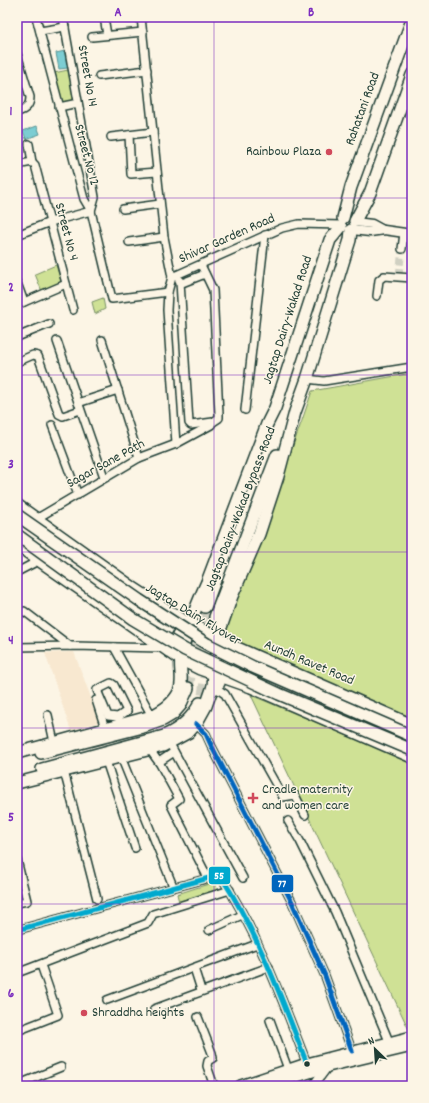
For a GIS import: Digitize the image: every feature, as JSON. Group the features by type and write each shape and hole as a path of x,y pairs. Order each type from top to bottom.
{"main road":[{"name":"Rahatani Road","path":"348,223 412,20"},
{"path":"17,782 150,750 172,747 196,724 206,706 213,674 217,639 232,596 259,534 278,476 295,412 307,379 350,240 348,223 370,193 412,75"},
{"name":"Jagtap Dairy-Wakad Road","path":"201,606 207,582 267,424 275,408 330,240 348,223"},
{"name":"Jagtap Dairy-Wakad Bypass Road","path":"215,617 295,412"},
{"name":"Jagtap Dairy-Wakad Road","path":"201,606 264,447 267,424"},
{"name":"Aundh Ravet Road","path":"17,505 132,587 188,623 217,639 412,725"},
{"name":"Jagtap Dairy Flyover","path":"17,515 139,600 207,644 253,667 412,736"},
{"path":"17,535 133,619 184,650 280,694 412,750"},
{"path":"17,545 180,659 412,758"},
{"path":"166,650 201,606"},
{"path":"17,753 105,728 120,720 152,716 163,710 180,691 182,680 180,659 188,623"},
{"path":"17,775 164,736 176,731 188,721 209,690 233,681"},
{"path":"17,759 143,727 163,720 173,714 180,706 188,688"},
{"path":"244,1086 288,1069 307,1064 327,1062 391,1046 412,1037"},
{"path":"266,1086 352,1051 391,1046 412,1046"}],"street":[{"name":"Street No 12","path":"36,17 84,198 91,210 112,299 168,292"},
{"name":"Street No 14","path":"63,17 95,197 91,210"},
{"path":"104,17 107,35"},
{"path":"141,17 164,238 175,276 180,282 189,423 191,425 213,422 219,418 213,290 201,265"},
{"path":"40,31 65,27"},
{"path":"92,37 143,32"},
{"path":"17,54 30,97 30,104 26,108 17,112"},
{"path":"99,76 147,70"},
{"path":"59,107 78,103"},
{"path":"111,137 153,132"},
{"path":"129,135 131,174 157,172"},
{"name":"Street No 4","path":"29,144 32,162 35,165 73,310"},
{"path":"20,164 32,162"},
{"path":"123,209 160,204"},
{"path":"17,235 50,222 91,210"},
{"path":"348,223 372,224 384,230 408,234 402,249"},
{"name":"Shivar Garden Road","path":"176,444 167,310 168,292 175,276 265,234 282,228 299,224 348,223"},
{"path":"245,410 265,234"},
{"path":"129,242 164,238"},
{"path":"180,282 205,274"},
{"path":"377,296 380,278 384,276 399,276 412,278"},
{"path":"17,284 21,304 66,284"},
{"path":"17,338 49,324"},
{"path":"102,340 139,458"},
{"path":"57,341 104,477"},
{"path":"17,362 33,355 38,356 59,414 63,416 80,410"},
{"path":"307,379 324,381 412,367"},
{"path":"78,403 118,390"},
{"path":"52,425 78,495"},
{"name":"Sagar Sane Path","path":"36,519 78,495 104,477 139,458 176,444 211,425"},
{"path":"17,572 38,561"},
{"path":"17,615 24,611 70,646"},
{"path":"17,647 70,646 166,650"},
{"path":"114,647 152,716"},
{"path":"111,683 114,685 126,711 120,720 108,716 97,690 111,683"},
{"path":"93,690 105,728"},
{"path":"209,690 219,690 226,694 284,796 295,795 305,815"},
{"path":"48,715 54,742"},
{"path":"196,724 206,734 292,902 325,976 352,1051"},
{"path":"159,762 172,747 243,878"},
{"path":"150,750 159,762 179,799 171,805 208,878"},
{"path":"121,757 173,886"},
{"path":"106,761 135,848"},
{"path":"64,771 97,899"},
{"path":"288,821 300,841 335,912 391,1046"},
{"path":"17,860 27,900 17,903"},
{"path":"17,930 173,886 220,875 230,890 269,967 307,1064"},
{"path":"17,973 148,924 153,914 230,890"},
{"path":"209,930 242,915"},
{"path":"107,1000 257,944"},
{"path":"17,1031 58,1015 41,965"},
{"path":"154,1009 201,990 269,967"},
{"path":"194,968 201,990"},
{"path":"198,1017 212,1053 213,1058 208,1061 207,1066 214,1086"},
{"path":"270,1020 288,1069"},
{"path":"313,1086 327,1062"},
{"path":"17,1085 61,1067"}],"shaded area":[{"path":"74,652 100,722 71,731 45,653"}],"green space":[{"path":"68,70 75,102 62,104 54,73"},
{"path":"56,265 62,285 43,294 35,274"},
{"path":"103,298 105,309 95,314 92,302"},
{"path":"412,373 412,718 223,637 312,391"},
{"path":"251,695 412,763 412,1030 409,1030"},
{"path":"215,882 217,890 179,902 177,894"}],"water":[{"path":"65,51 68,68 59,69 56,53"},
{"path":"37,126 40,134 26,139 23,131"}],"tunnel":[{"path":"399,275 402,249"},
{"path":"188,688 196,640 205,607"},
{"path":"203,695 215,617"}],"transit line":[{"name":"77","path":"196,724 206,734 292,902 325,976 352,1051"},
{"name":"55","path":"17,930 220,875 234,897 258,943 279,991 307,1064"}],"place":[{"name":"Rainbow Plaza","path":"329,152"},
{"name":"Cradle maternity and women care","path":"253,798"},
{"name":"Shraddha heights","path":"84,1013"}]}
